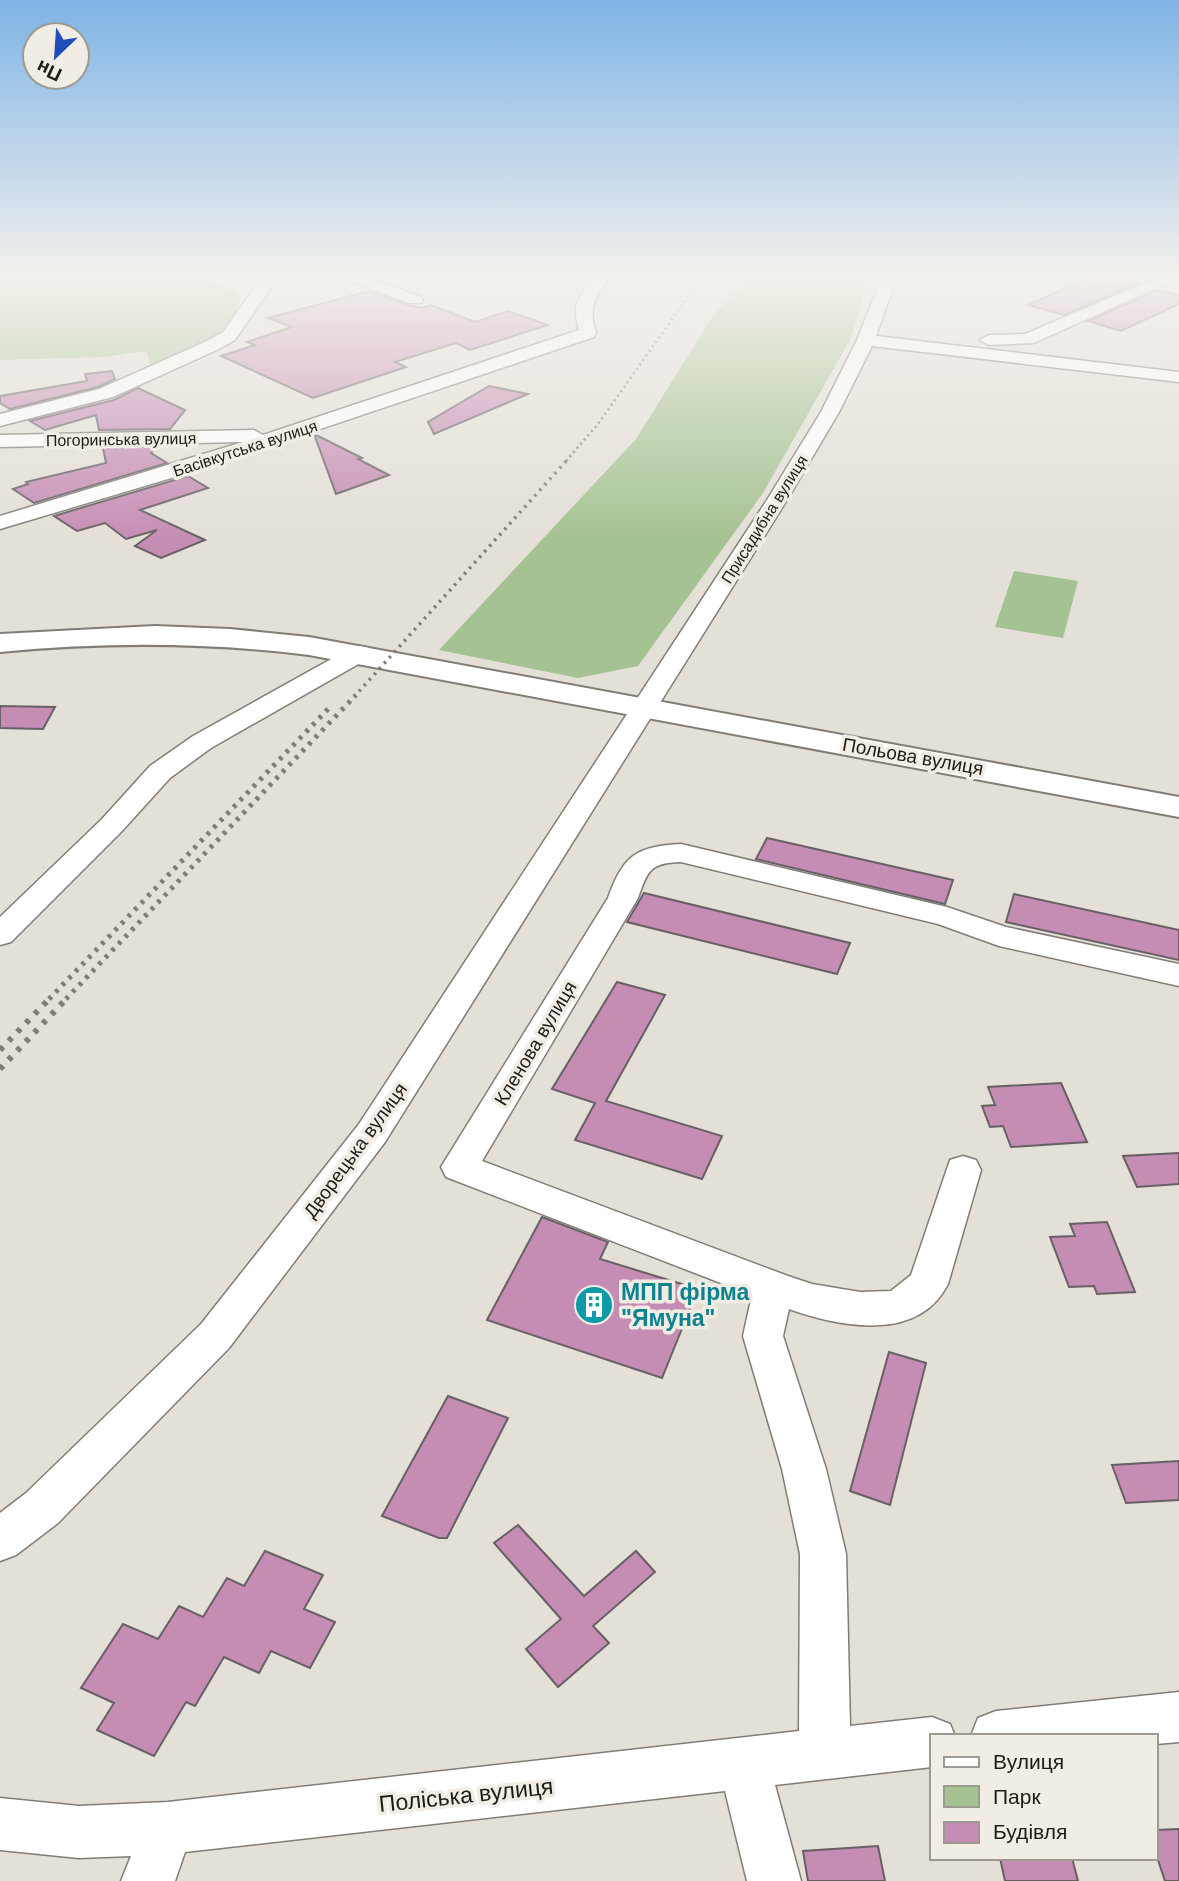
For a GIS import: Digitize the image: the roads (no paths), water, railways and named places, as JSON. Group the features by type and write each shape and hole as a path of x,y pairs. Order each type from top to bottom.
{"main road":[{"path":"0,643 119,633 172,633 262,640 360,653 646,708"},
{"name":"Польова вулиця","path":"646,708 1179,807"}],"street":[{"path":"0,419 106,393 169,365"},
{"name":"Басівкутська вулиця","path":"0,523 188,467 493,365"},
{"name":"Присадибна вулиця","path":"646,708 784,489 830,412 853,365"},
{"path":"1095,365 1179,377"},
{"name":"Погоринська вулиця","path":"0,441 283,435"},
{"path":"0,935 113,825 160,772 202,742 360,653"},
{"name":"Дворецька вулиця","path":"0,1540 43,1508 215,1336 372,1133 646,708"},
{"name":"Кленова вулиця","path":"963,1170 928,1284 900,1307 860,1309 811,1300 774,1287 460,1167 623,898 632,871 652,854 681,853 947,917 999,936 1179,975"},
{"path":"774,1287 763,1336 804,1469 823,1553 826,1664 824,1753"},
{"path":"1015,1734 1179,1717"},
{"name":"Поліська вулиця","path":"0,1824 79,1832 168,1828 930,1742"},
{"path":"744,1763 774,1881"},
{"path":"148,1881 168,1828"}],"railway":[{"path":"566,461 598,424 640,365"},
{"path":"354,697 567,460"},
{"path":"66,999 356,695"},
{"path":"49,999 330,707"},
{"path":"0,1050 51,997"},
{"path":"0,1069 68,997"}],"place":[{"name":"МПП фірма \"Ямуна\"","path":"594,1305"}]}
